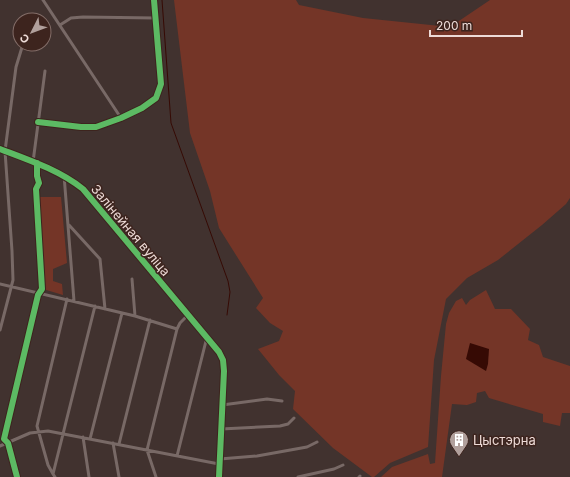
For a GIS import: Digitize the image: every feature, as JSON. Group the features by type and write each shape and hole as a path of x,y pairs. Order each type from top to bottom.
{"street":[{"path":"43,0 121,118"},
{"path":"38,122 81,127 96,127 121,118 142,108 156,98 161,84 154,0"},
{"path":"60,25 71,18 83,17 155,18"},
{"path":"0,330 13,280 5,151 16,67 20,52"},
{"path":"33,162 45,71"},
{"name":"Залінейная вуліца","path":"0,150 37,163 64,176 83,189 219,352 223,360 219,477"},
{"path":"17,477 8,443 4,439 38,295 42,290 36,189 39,183 37,176 37,163"},
{"path":"64,176 74,301"},
{"path":"69,225 100,259 105,309"},
{"path":"132,279 135,316"},
{"path":"0,284 40,292 135,316 177,329"},
{"path":"54,475 48,465 36,426 67,299"},
{"path":"54,475 95,306"},
{"path":"90,439 122,313"},
{"path":"156,477 147,450 177,329 180,323 188,315"},
{"path":"119,444 150,320"},
{"path":"177,456 207,337"},
{"path":"222,405 267,399 282,401"},
{"path":"221,428 280,426 288,424 294,418"},
{"path":"0,446 37,431 48,431 219,464"},
{"path":"83,437 89,477"},
{"path":"220,459 257,456 307,447 317,442"},
{"path":"113,443 120,477"},
{"path":"298,477 334,469 343,465"}],"shaded area":[{"path":"174,0 296,0 299,5 363,18 450,27 490,0 570,0 570,198 566,204 542,225 498,260 467,278 446,299 434,360 428,447 390,463 374,477 333,448 293,409 295,391 279,375 258,349 279,341 283,331 270,323 256,308 263,298 219,228 210,191 190,133"},
{"path":"39,197 61,197 67,263 53,269 53,281 62,284 63,295 43,289"},
{"path":"486,290 495,309 511,309 530,329 528,340 539,345 543,357 570,366 570,413 562,413 560,426 543,422 543,414 489,398 485,391 477,393 476,402 467,405 452,404 442,477 381,477 392,467 428,454 430,464 435,463 441,376 446,324 449,313 456,301 462,298 466,305 470,300"},
{"path":"470,343 489,349 486,371 466,359"}],"waterway":[{"path":"162,0 171,123 228,281 230,292 227,315"}],"cycle path":[{"path":"38,122 81,127 96,127 121,118 142,108 156,98 161,84 154,0"},
{"path":"0,149 33,161 54,171 74,182 83,189 219,352 223,360 224,371 219,477"},
{"path":"17,477 8,443 4,439 38,295 42,289 36,189 39,183 37,176 37,163"}],"place":[{"name":"Цыстэрна","path":"459,457"}]}
